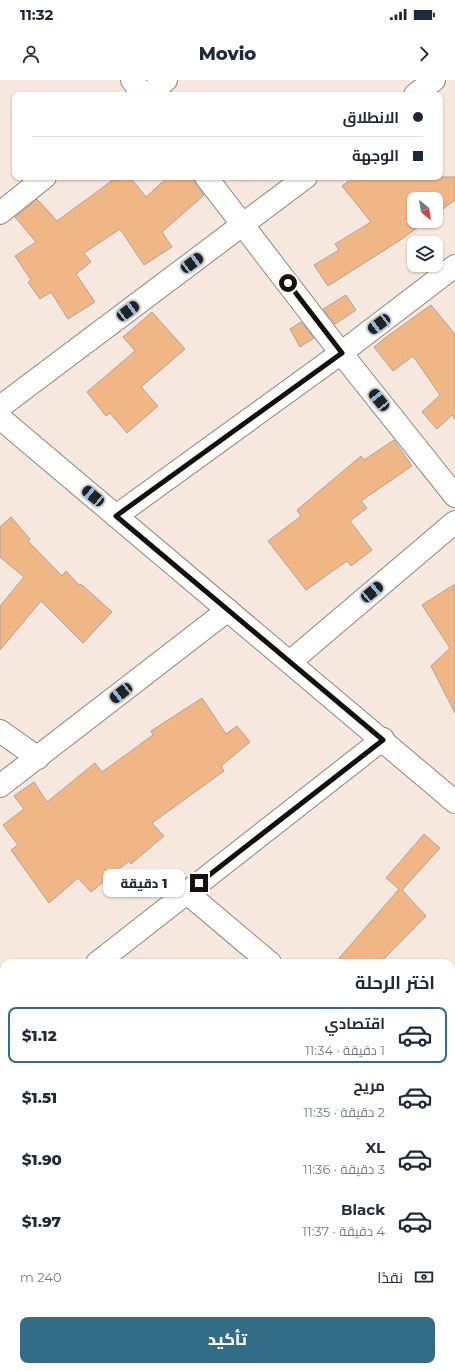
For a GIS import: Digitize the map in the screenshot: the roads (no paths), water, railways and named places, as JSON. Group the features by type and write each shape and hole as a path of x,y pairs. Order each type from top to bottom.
{"street":[{"path":"132,80 141,92"},
{"path":"151,92 166,80"},
{"path":"419,92 434,80"},
{"path":"0,213 41,180"},
{"path":"208,180 455,496"},
{"path":"0,407 302,180"},
{"path":"116,516 342,353 455,266"},
{"path":"0,418 455,802"},
{"path":"290,662 455,522"},
{"path":"0,786 228,610"},
{"path":"0,731 38,758"},
{"path":"102,959 186,892 383,740"},
{"path":"186,892 265,959"}]}
